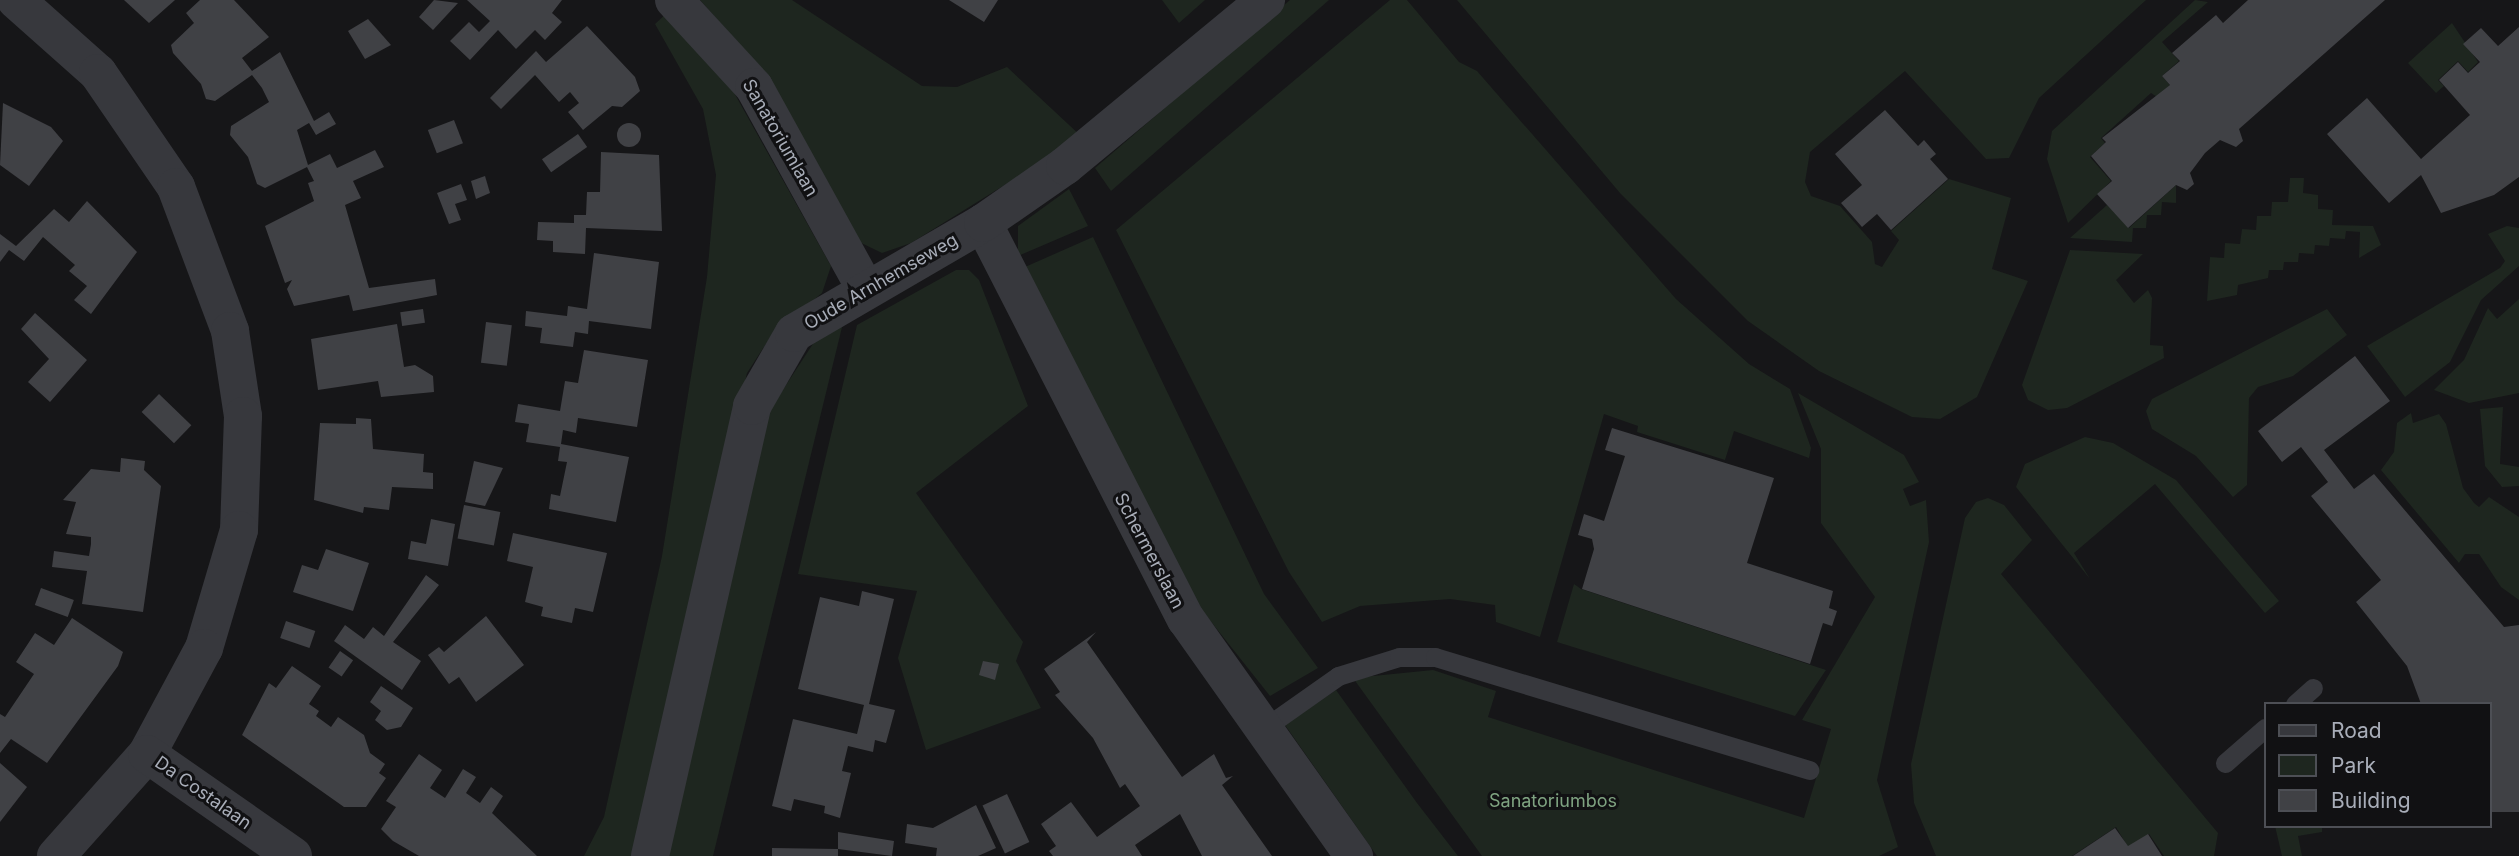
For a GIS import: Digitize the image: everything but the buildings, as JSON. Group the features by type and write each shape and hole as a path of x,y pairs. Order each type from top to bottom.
{"street":[{"path":"16,0 98,74 176,187 230,331 243,416 239,530 204,648 147,754 56,856"},
{"name":"Sanatoriumlaan","path":"674,0 754,87 866,290"},
{"name":"Oude Arnhemseweg","path":"650,856 752,405 794,333 983,223 1098,142 1266,0"},
{"name":"Schermerslaan","path":"983,223 1136,530 1186,619 1353,856"},
{"name":"Da Costalaan","path":"147,754 293,856"}],"lane":[{"path":"1263,729 1338,676 1399,657 1435,657 1809,770"},
{"path":"2297,702 2313,688"},
{"path":"2225,763 2264,730"}],"green space":[{"path":"700,0 792,0 922,86 957,87 1007,67 1082,137 911,243 882,253 853,239 765,73"},
{"path":"1162,0 1205,0 1179,23"},
{"path":"1290,0 1329,0 1111,191 1095,168"},
{"path":"1390,0 1407,0 1459,62 1477,71 1676,299 1749,364 1790,389 1811,448 1809,458 1734,431 1725,460 1637,432 1638,426 1604,414 1540,637 1496,622 1495,605 1450,599 1360,606 1322,622 1289,572 1116,230"},
{"path":"1457,0 2146,0 2039,98 2009,158 1986,159 1905,71 1810,152 1805,182 1811,196 1840,206 1872,242 1875,264 1882,267 1899,240 1891,231 1949,179 2011,198 1992,269 2028,281 1977,397 1940,419 1912,417 1819,371 1748,321 1620,193"},
{"path":"2195,0 2208,2 2162,42 2179,61 2162,76 2170,85 2157,97 2151,93 2101,138 2105,143 2090,157 2111,181 2068,223 2047,159 2052,131"},
{"path":"670,10 718,64 831,266 822,293 773,333 747,373 634,856 584,856 604,817 662,556 707,277 716,175 703,109 655,24"},
{"path":"2452,23 2478,62 2468,72 2458,61 2438,80 2444,86 2436,93 2408,63"},
{"path":"2290,178 2304,178 2303,193 2318,195 2318,209 2333,210 2332,225 2373,226 2381,245 2359,258 2360,232 2346,231 2345,239 2330,238 2329,246 2315,245 2314,254 2299,253 2298,262 2284,262 2283,270 2269,270 2268,278 2238,285 2237,295 2207,301 2210,257 2224,258 2225,243 2240,244 2242,229 2256,230 2257,216 2271,216 2272,202 2288,202"},
{"path":"2176,185 2176,203 2162,202 2161,215 2147,215 2146,228 2133,228 2132,242 2070,238 2107,205 2129,228"},
{"path":"1069,189 1088,226 1018,256 1018,226"},
{"path":"2507,226 2519,228 2519,266 2481,300 2450,362 2405,397 2367,346 2500,268 2505,261 2488,234"},
{"path":"1093,237 1264,594 1318,668 1270,696 1197,604 1025,267"},
{"path":"2070,250 2143,254 2116,280 2134,303 2148,290 2152,298 2150,345 2163,346 2164,358 2067,408 2048,410 2028,400 2022,385"},
{"path":"956,270 969,270 979,280 1028,406 916,493 1023,642 1016,661 1041,708 926,750 898,658 917,591 798,574 857,325"},
{"path":"2519,299 2519,393 2469,403 2434,390 2464,360 2488,308 2497,319"},
{"path":"2327,309 2347,335 2293,376 2258,387 2249,398 2247,485 2233,497 2196,456 2152,429 2146,411 2152,399"},
{"path":"844,319 713,856 667,856 769,411 822,330"},
{"name":"Sanatoriumbos","path":"1798,393 1904,455 1919,482 1903,489 1910,506 1926,500 1929,542 1877,780 1898,847 1879,856 1482,856 1353,678 1433,670 1496,691 1488,717 1804,818 1831,729 1802,720 1875,597 1821,523 1821,449"},
{"path":"2503,407 2500,464 2519,467 2519,486 2502,487 2485,466 2480,409"},
{"path":"2411,413 2413,423 2439,414 2446,424 2463,488 2474,503 2479,507 2489,497 2519,517 2519,600 2501,587 2479,554 2465,554 2459,563 2381,470 2394,452 2397,423"},
{"path":"2085,437 2113,443 2176,480 2279,601 2265,613 2155,484 2074,553 2090,579 2016,487 2025,464"},
{"path":"1988,498 2004,505 2032,540 2001,574 2218,833 2214,856 2164,856 2149,834 2128,847 2116,827 2072,856 1936,856 1914,803 1911,764 1965,518 1976,502"},
{"path":"1574,584 1581,589 1826,670 1795,716 1557,642"},
{"path":"1336,690 1458,856 1377,856 1285,725"},
{"path":"2275,828 2322,828 2322,832 2298,836 2302,856 2282,856"}]}
